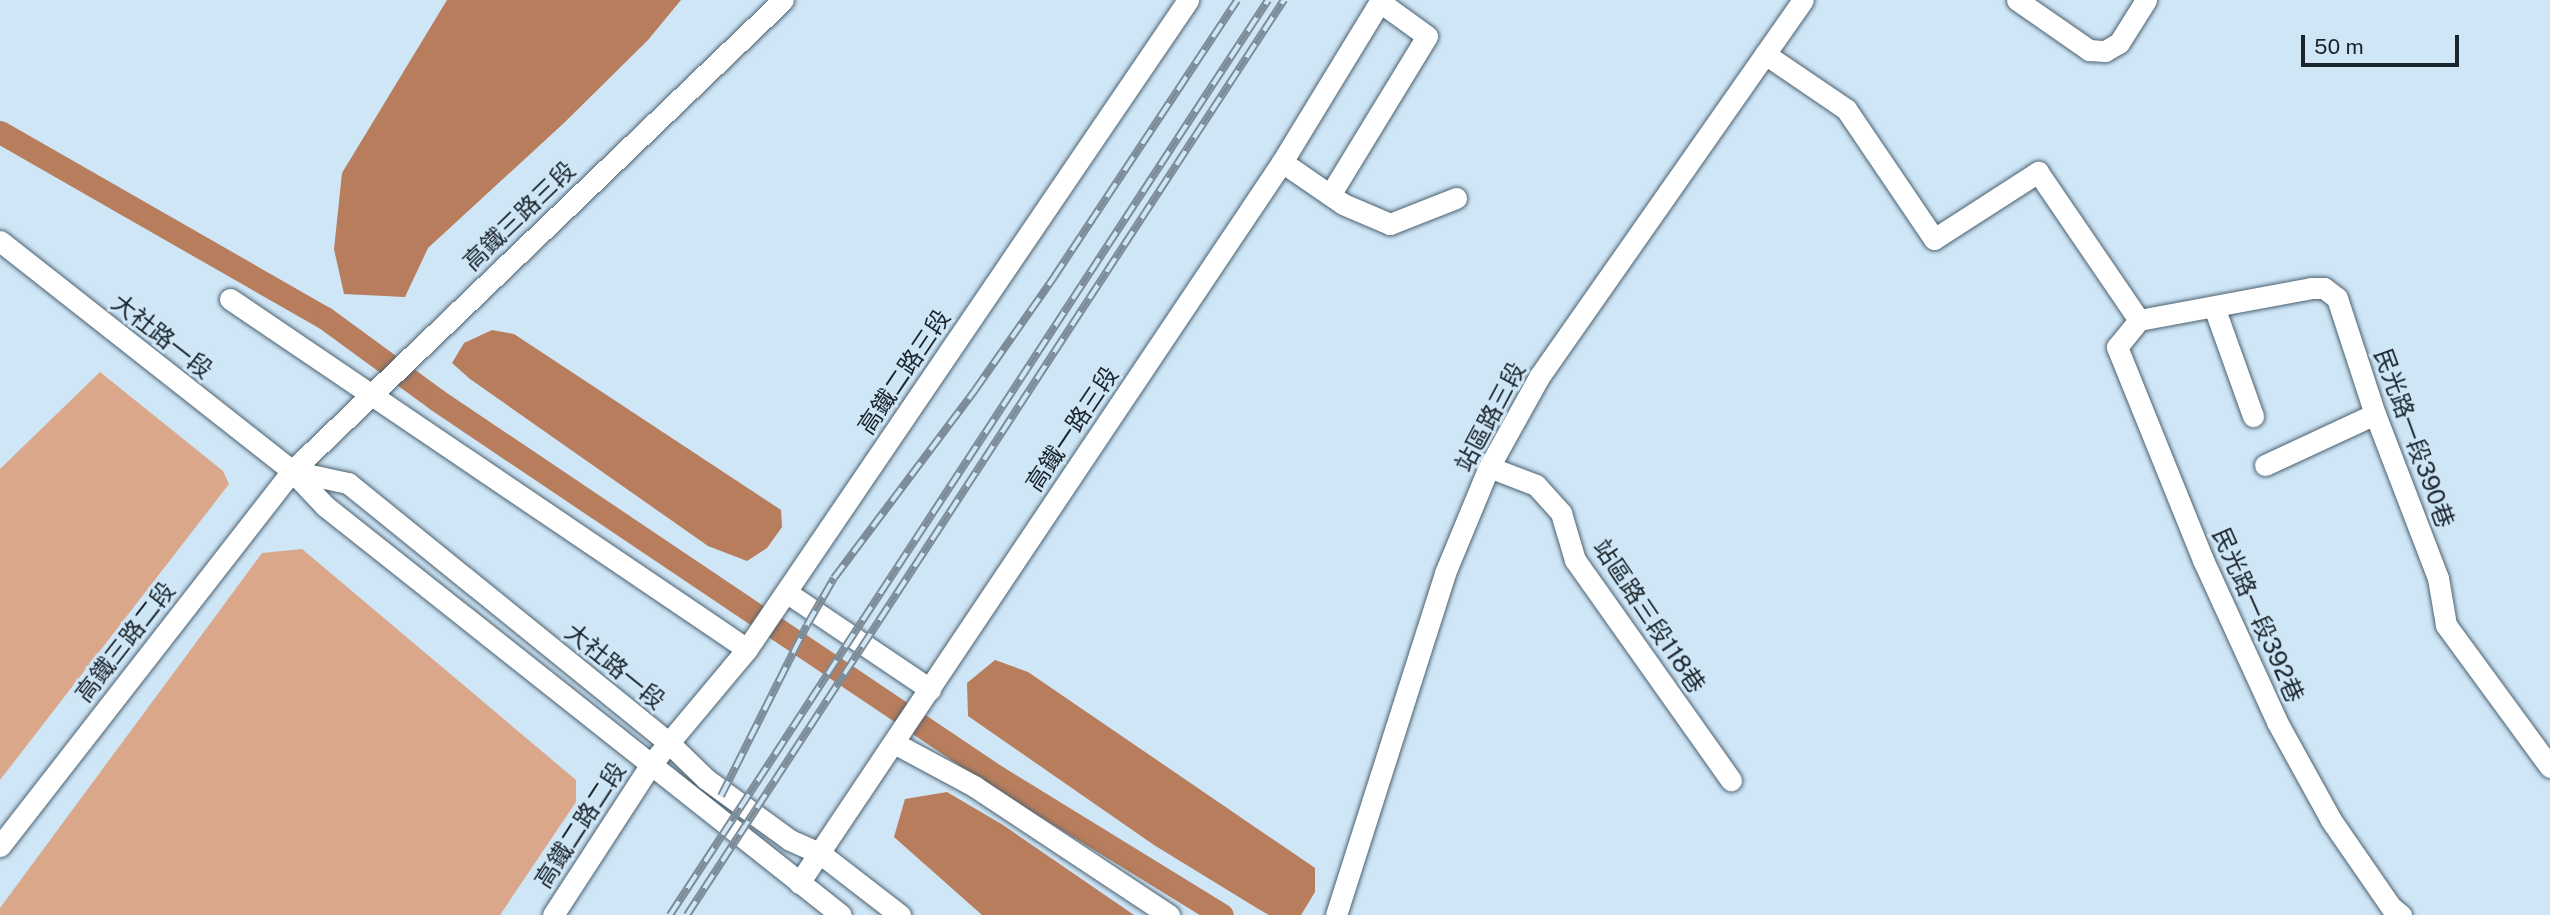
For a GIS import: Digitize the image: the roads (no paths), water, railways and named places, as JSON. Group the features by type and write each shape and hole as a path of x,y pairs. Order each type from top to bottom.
{"street":[{"name":"高鐵三路三段","path":"292,471 783,0"},
{"name":"高鐵二路三段","path":"651,764 747,649 1188,0"},
{"name":"站區路三段","path":"1336,915 1446,573 1489,467 1539,377 1803,0"},
{"path":"2017,0 2090,50 2105,51 2119,43 2146,0"},
{"path":"1330,195 1427,36 1381,1"},
{"name":"高鐵一路三段","path":"799,883 821,854 1282,162 1381,1"},
{"path":"1765,54 1846,109 1934,239 2038,172 2138,320"},
{"path":"1282,162 1343,204 1390,224 1456,198"},
{"name":"大社路一段","path":"0,241 292,471 325,506 841,915"},
{"name":"民光路一段390巷","path":"2138,320 2324,288 2337,298 2375,414 2438,578 2446,625 2550,766"},
{"path":"230,299 747,649"},
{"path":"2214,307 2253,416"},
{"name":"民光路一段392巷","path":"2138,320 2117,347 2203,560 2277,722 2331,820 2391,907 2401,915"},
{"path":"2265,465 2375,414"},
{"name":"站區路三段118巷","path":"1489,467 1536,485 1561,513 1575,560 1731,780"},
{"name":"大社路一段","path":"292,471 348,483 669,743 717,786 790,839 821,854 900,915"},
{"name":"高鐵三路二段","path":"0,846 292,471"},
{"path":"786,592 930,689"},
{"path":"894,743 974,786 1169,915"},
{"name":"高鐵二路二段","path":"553,915 651,764"}],"waterway":[{"path":"0,132 325,318 437,400 996,776 1222,915"}],"railway":[{"path":"721,796 807,625 834,578 975,390 1054,277 1237,0"},
{"path":"670,915 1268,0"},
{"path":"687,915 1284,0"}]}
